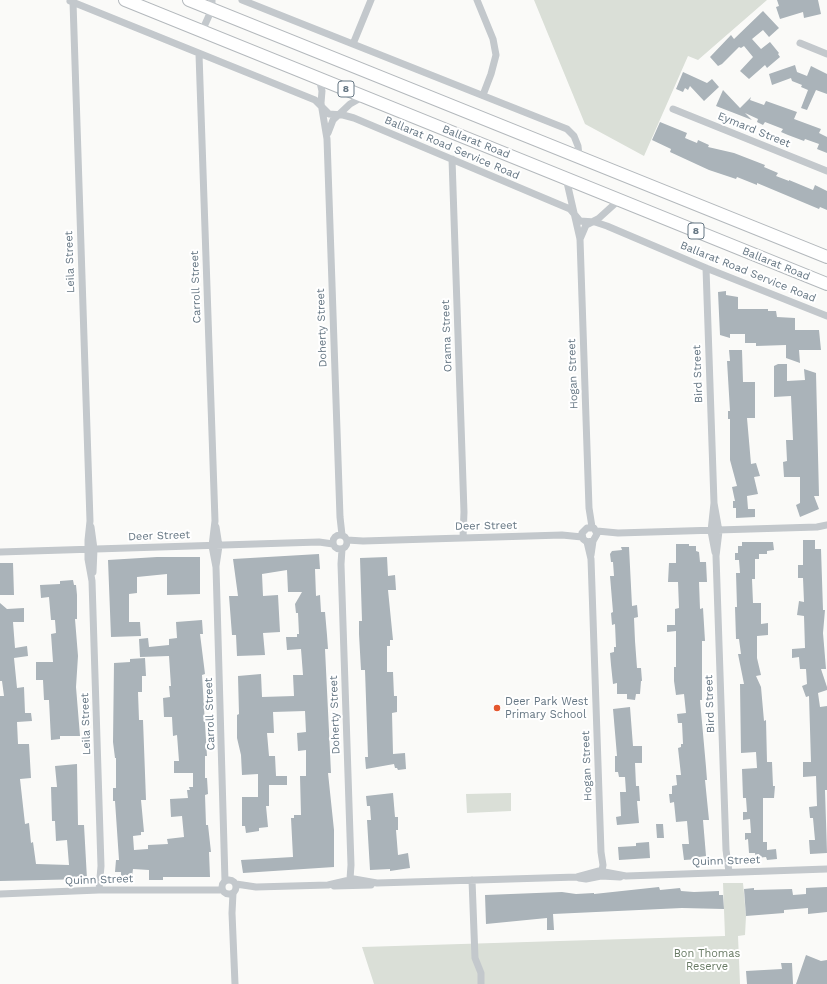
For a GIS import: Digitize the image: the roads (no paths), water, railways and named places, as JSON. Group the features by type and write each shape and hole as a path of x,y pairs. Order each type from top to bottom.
{"highway":[{"name":"Ballarat Road","path":"125,0 827,284"},
{"name":"8","path":"189,0 212,5 827,257"}],"street":[{"path":"242,0 567,129 574,136 578,146 579,156"},
{"path":"353,44 371,0"},
{"path":"477,0 493,40 496,55 483,95"},
{"name":"Ballarat Road Service Road","path":"71,1 316,101 327,113 354,118 569,209 582,222 592,222 607,226 706,268 827,316"},
{"name":"Leila Street","path":"71,1 102,890"},
{"path":"202,31 212,5"},
{"path":"800,44 827,54"},
{"name":"Carroll Street","path":"199,54 226,860 232,913 235,984"},
{"name":"Doherty Street","path":"319,78 321,89 321,106 327,139 352,881"},
{"name":"Doherty Street","path":"327,139 330,124 350,104 364,96"},
{"name":"Eymard Street","path":"673,109 827,172"},
{"name":"Orama Street","path":"452,159 465,537"},
{"name":"Hogan Street","path":"566,178 580,239 601,873"},
{"path":"580,239 584,227 619,200"},
{"name":"Bird Street","path":"706,268 714,502 719,531 716,556 727,872"},
{"name":"Bird Street","path":"714,502 711,531 716,556"},
{"name":"Deer Street","path":"0,552 465,537 719,531 817,527 827,525"},
{"name":"Deer Street","path":"817,527 827,529"},
{"name":"Quinn Street","path":"0,894 102,890 336,886 352,881 367,886 377,883 577,877 586,879 601,873 618,878 626,876 827,869"},
{"path":"472,880 475,958 481,973 481,984"}],"place":[{"name":"Deer Park West Primary School","path":"497,708"}],"park label":[{"name":"Bon Thomas Reserve","path":"707,960"}]}
